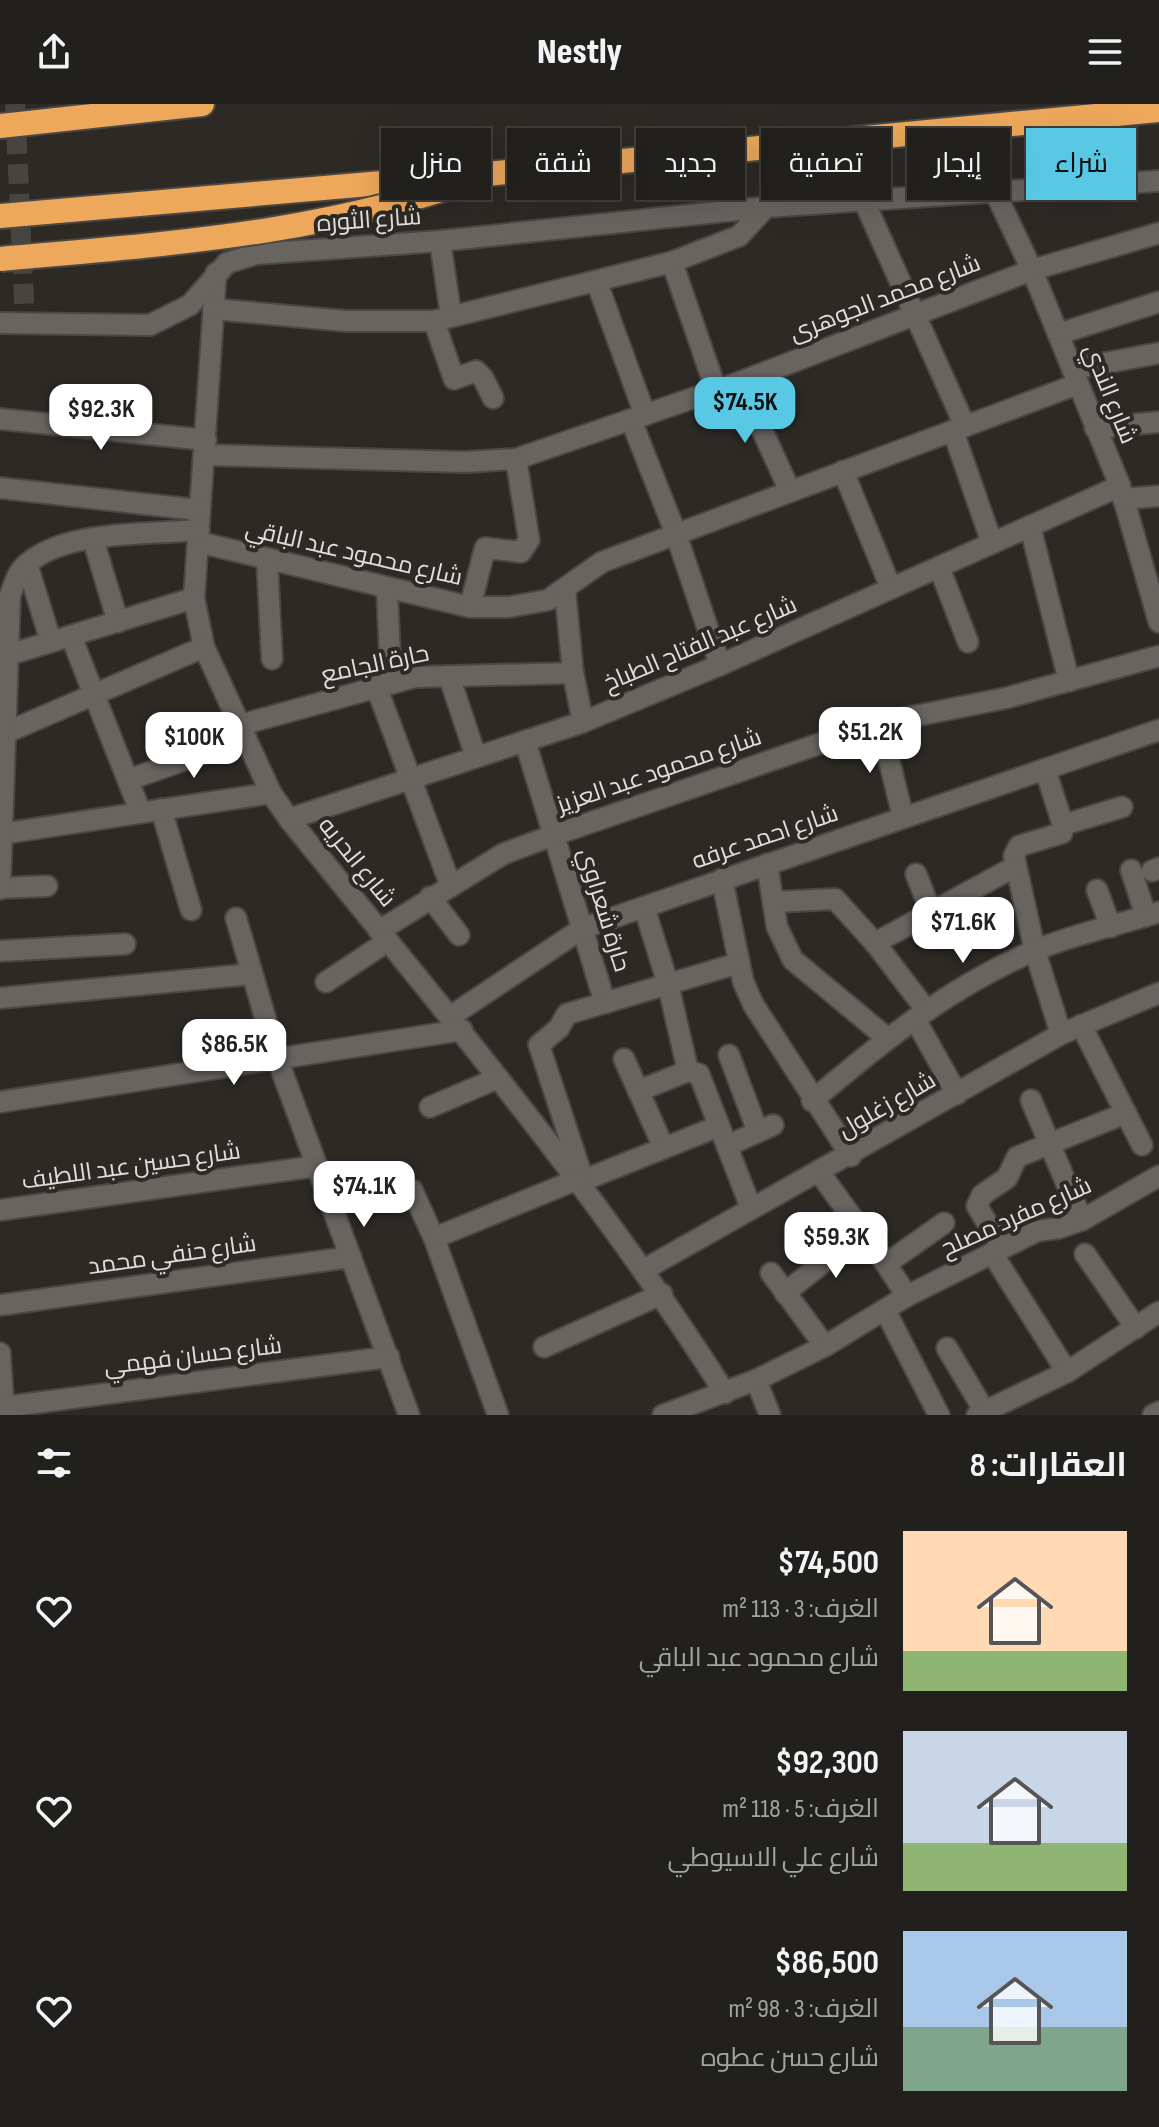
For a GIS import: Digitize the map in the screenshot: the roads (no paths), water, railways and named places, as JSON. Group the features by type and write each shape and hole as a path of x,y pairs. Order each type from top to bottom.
{"highway":[{"path":"0,126 202,104"},
{"path":"491,174 1159,110"},
{"path":"0,216 381,183"},
{"path":"0,259 185,242 307,226 415,200"}],"street":[{"name":"شارع الثوره","path":"1010,191 1159,181"},
{"name":"شارع الثوره","path":"0,323 150,325 190,305 227,263 256,254 440,241 766,207 907,198"},
{"name":"شارع الندي","path":"999,200 1032,270 1122,492 1152,576 1159,622"},
{"path":"864,201 959,428 992,543"},
{"path":"213,309 332,320 442,319 672,262 739,236 766,207"},
{"name":"شارع محمد الجوهرى","path":"0,419 206,448 465,462 516,459 740,382 1032,270 1159,233"},
{"path":"440,241 442,319 454,379 476,371 493,398"},
{"path":"672,262 716,390"},
{"name":"شارع الحريه","path":"216,273 194,598 204,647 271,793 289,819 456,1023 583,1186 645,1269 725,1393"},
{"path":"597,283 720,665"},
{"path":"1058,334 1159,302"},
{"name":"شارع محمود عبد الباقي","path":"199,527 267,559 387,589 470,607 535,602 565,590 602,562 959,428 1075,377 1159,353"},
{"path":"740,382 790,491"},
{"path":"1095,428 1159,422"},
{"path":"470,607 485,548 521,552 527,547 529,540 516,459"},
{"path":"843,471 891,588"},
{"path":"0,488 199,527"},
{"name":"شارع عبد الفتاح الطباخ","path":"289,819 583,722 720,665 1030,526 1122,492 1159,496"},
{"path":"1030,526 1069,681"},
{"path":"47,886 0,888 5,593 21,569 39,553 68,541 199,527"},
{"path":"93,539 118,622"},
{"path":"267,559 272,659"},
{"path":"27,564 61,639 94,695 128,780 150,810 191,910"},
{"path":"939,567 968,642"},
{"path":"387,589 384,684 410,779 450,884"},
{"path":"565,590 573,673 583,722"},
{"path":"4,677 61,639 194,598"},
{"path":"5,733 204,647"},
{"name":"شارع محمود عبد العزيز","path":"326,982 430,897 503,854 880,723 1006,698 1159,656"},
{"name":"حارة الجامع","path":"128,780 243,731 384,684 449,676 573,673"},
{"path":"449,676 476,757"},
{"path":"880,723 903,817"},
{"name":"شارع احمد عرفه","path":"456,1023 583,928 1159,730"},
{"name":"حارة شعراوي","path":"525,741 605,1003"},
{"path":"1045,769 1063,825 1062,833 1019,846 1014,856 1035,951 1061,1034"},
{"path":"2,833 271,793"},
{"path":"1063,825 1122,807"},
{"path":"767,864 777,927 793,960 887,1038"},
{"path":"875,943 1016,866"},
{"path":"812,1101 887,1038 921,1015 1035,951 1152,914 1147,869"},
{"path":"916,874 931,912"},
{"path":"722,879 739,963 753,1004 812,1101 851,1156"},
{"path":"1097,890 1111,927"},
{"path":"430,897 459,935"},
{"path":"773,902 835,899 875,943 921,1015 957,1094"},
{"path":"644,907 668,984 688,1071"},
{"path":"236,918 277,1058 409,1415"},
{"path":"0,951 125,944"},
{"path":"583,1186 539,1045 559,1028 567,1014 739,963"},
{"path":"0,998 252,974"},
{"name":"شارع زغلول","path":"645,1269 751,1208 851,1156 1061,1034 1159,993"},
{"path":"0,1102 277,1058 456,1023"},
{"path":"1081,1025 1142,1145"},
{"path":"727,1146 766,1129 729,1055"},
{"path":"624,1059 664,1148"},
{"path":"638,1091 688,1071 699,1074 751,1208"},
{"path":"430,1107 498,1078"},
{"path":"1031,1100 1082,1220"},
{"path":"1067,1372 997,1250 977,1201 1007,1178 1017,1157 1126,1113"},
{"path":"434,1238 583,1186 719,1126"},
{"name":"شارع حسين عبد اللطيف","path":"0,1210 317,1166"},
{"path":"819,1172 907,1296"},
{"name":"شارع مفرد مصلح","path":"663,1415 756,1380 825,1346 886,1312 907,1296 997,1250 1037,1231 1082,1220 1159,1176"},
{"path":"328,1193 395,1186 412,1190 434,1238 498,1415"},
{"path":"886,1264 944,1223"},
{"path":"785,1293 861,1232"},
{"path":"1085,1254 1136,1328"},
{"name":"شارع حنفي محمد","path":"0,1305 351,1257"},
{"path":"771,1273 825,1346"},
{"path":"544,1347 662,1294"},
{"path":"886,1312 939,1415"},
{"path":"947,1348 981,1413 1067,1372 1159,1312"},
{"path":"0,1353 4,1411"},
{"name":"شارع حسان فهمي","path":"4,1411 389,1357"},
{"path":"756,1380 770,1415"},
{"path":"1153,1415 1159,1412"}],"tunnel":[{"path":"15,104 25,323"}]}
